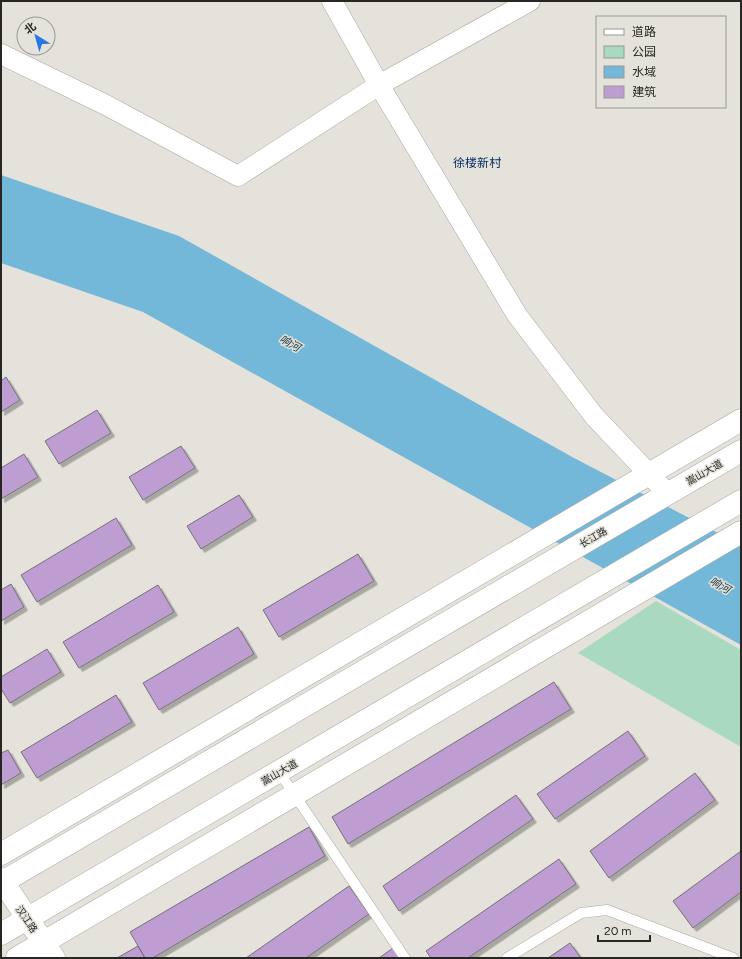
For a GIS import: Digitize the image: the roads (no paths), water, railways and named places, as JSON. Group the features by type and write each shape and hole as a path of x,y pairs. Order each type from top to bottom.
{"main road":[{"path":"1,854 741,420"},
{"name":"嵩山大道","path":"667,493 741,451"},
{"name":"长江路","path":"2,882 667,493"},
{"name":"嵩山大道","path":"1,934 741,501"},
{"path":"17,958 49,950 294,795 741,532"},
{"name":"汉江路","path":"2,882 49,950"}],"street":[{"path":"332,1 379,85 517,315 594,416 667,493"},
{"path":"1,54 106,105 238,176 379,85 530,1"}],"lane":[{"path":"279,772 405,958"},
{"path":"507,958 581,912 607,910 733,958"}],"water":[{"name":"响河","path":"1,175 179,236 574,458 741,545 741,645 143,312 1,263"}],"district":[{"name":"徐楼新村","path":"477,163"}]}
